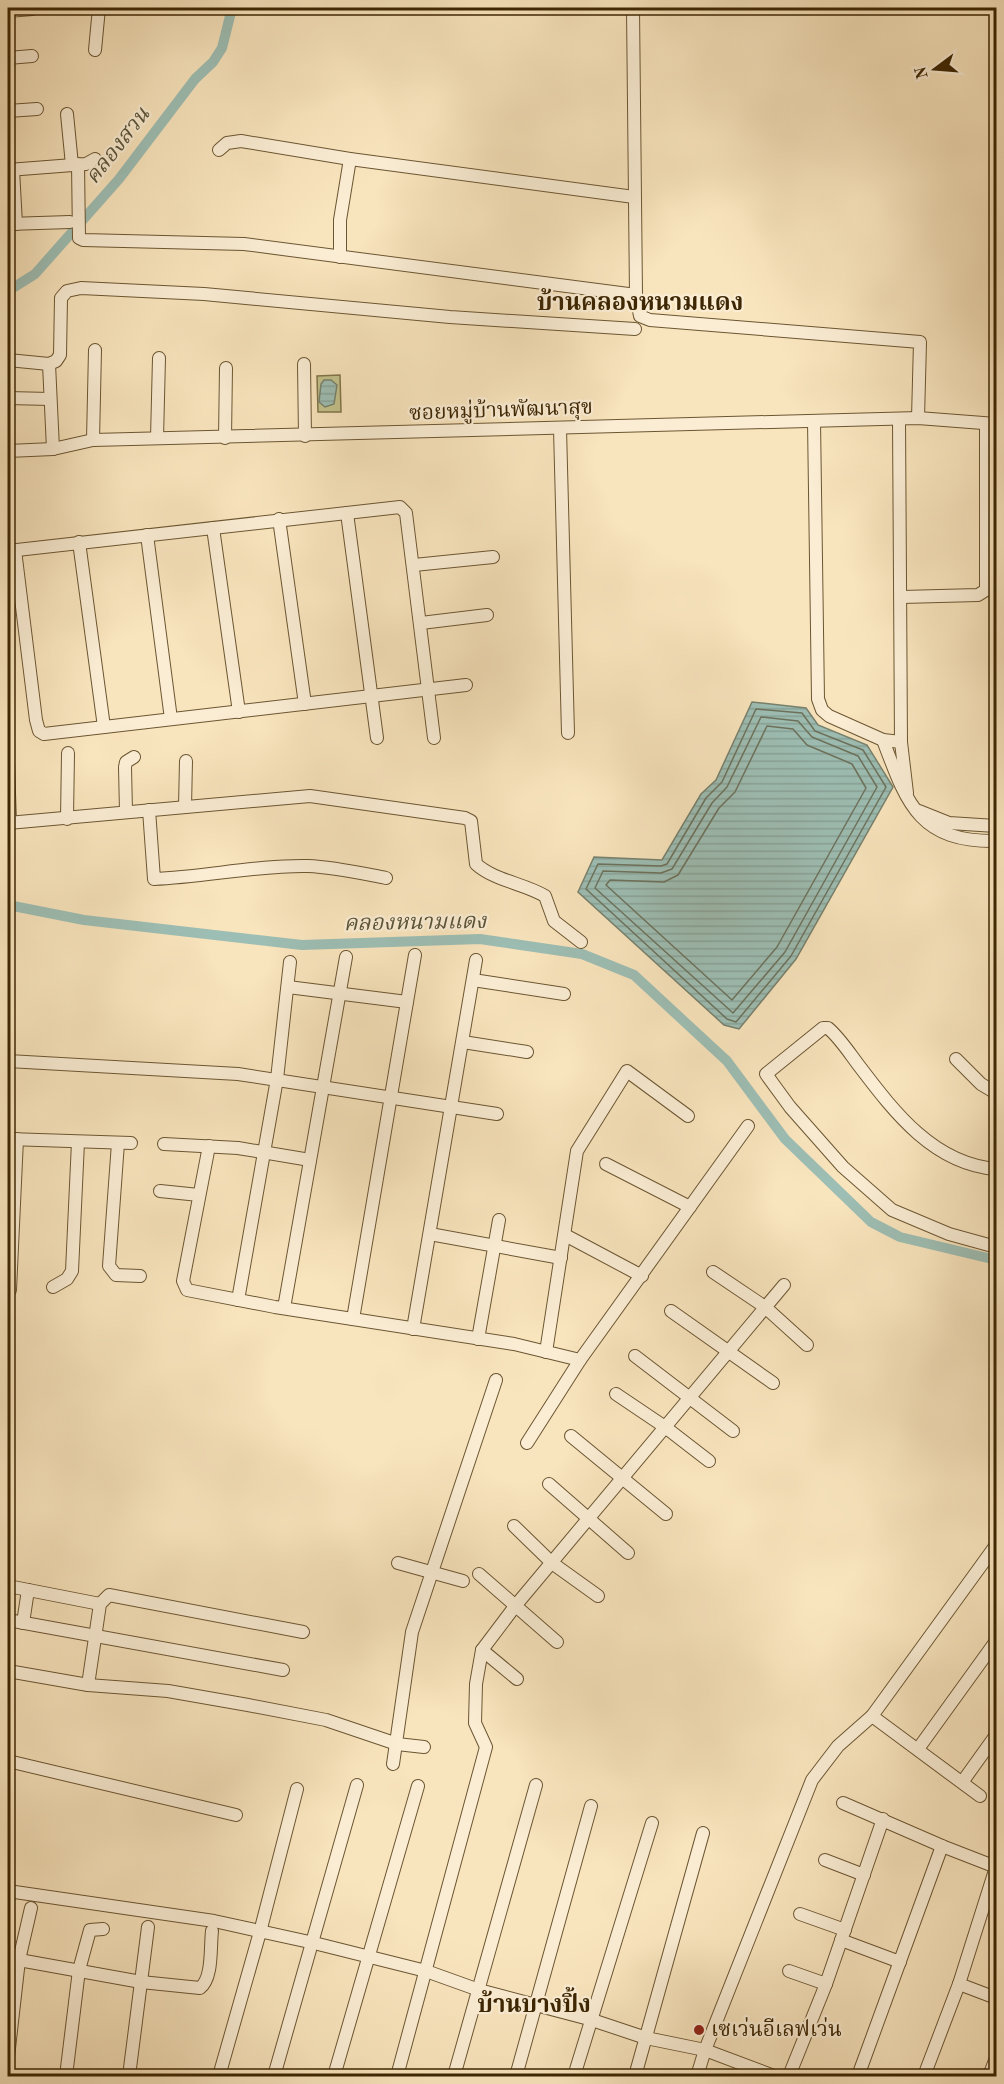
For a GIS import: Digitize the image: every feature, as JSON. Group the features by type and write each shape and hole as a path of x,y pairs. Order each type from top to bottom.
{"street":[{"path":"95,50 99,8"},
{"path":"633,8 637,310 644,319 650,320 920,342 918,418"},
{"path":"8,11 32,9"},
{"path":"8,58 32,56"},
{"path":"8,111 37,109"},
{"path":"68,114 79,206 79,238 86,241 244,244 636,295"},
{"path":"219,150 227,143 241,141 350,159 634,197"},
{"path":"70,222 12,224 10,170 75,164 95,159"},
{"path":"340,257 340,220 350,159"},
{"path":"8,360 49,364 56,361 60,355 61,298 67,291 81,288 204,294 450,317 635,329"},
{"path":"93,440 95,350"},
{"path":"158,437 159,358"},
{"path":"49,364 53,449"},
{"path":"304,364 305,435"},
{"path":"226,368 226,436"},
{"path":"8,398 50,399"},
{"name":"ซอยหมู่บ้านพัฒนาสุข","path":"8,451 53,449 93,440 158,437 560,429 918,418 991,425"},
{"path":"899,419 902,742 907,793"},
{"path":"814,421 818,699 822,710 829,716 884,740 902,742"},
{"path":"902,597 978,595 986,590 991,425"},
{"path":"560,429 568,733"},
{"path":"434,738 429,690 414,565 403,509 395,507 279,519 11,550 38,727 47,735 171,719 239,712 429,690 466,685"},
{"path":"347,513 377,738"},
{"path":"279,519 305,704"},
{"path":"213,528 239,712"},
{"path":"147,536 171,719"},
{"path":"79,542 104,727"},
{"path":"414,565 493,557"},
{"path":"421,623 487,615"},
{"path":"884,740 898,781 924,821 944,833 970,840 996,841"},
{"path":"67,819 68,753"},
{"path":"126,812 125,767 126,762 134,757"},
{"path":"185,807 186,761"},
{"path":"8,762 9,824 323,796 470,819 476,864 494,876 527,886 545,896 554,921 581,942"},
{"path":"149,810 154,879 196,878 298,866 386,878"},
{"path":"918,811 950,823 996,826"},
{"path":"353,1319 415,955"},
{"path":"284,1308 346,957"},
{"path":"413,1329 476,960"},
{"path":"238,1300 277,1079 290,962"},
{"path":"473,980 564,994"},
{"path":"288,987 407,1002"},
{"path":"996,1168 961,1163 929,1144 902,1118 828,1028 823,1028 766,1074 790,1107 843,1167 892,1210 950,1234 996,1247"},
{"path":"463,1042 527,1052"},
{"path":"956,1059 975,1080 996,1092"},
{"path":"8,1061 157,1068 277,1079 497,1114"},
{"path":"546,1352 577,1151 622,1074 629,1071 688,1116"},
{"path":"527,1443 580,1360 748,1126"},
{"path":"10,1290 12,1139 131,1143"},
{"path":"53,1287 67,1279 72,1271 78,1142"},
{"path":"118,1143 109,1266 116,1275 140,1276"},
{"path":"164,1144 209,1146 310,1160"},
{"path":"209,1146 184,1287 193,1293 478,1339 580,1360"},
{"path":"606,1164 690,1207"},
{"path":"160,1191 199,1195"},
{"path":"478,1339 499,1220"},
{"path":"430,1234 561,1258"},
{"path":"565,1235 642,1276"},
{"path":"713,1272 765,1307 807,1345"},
{"path":"397,2076 486,1747 475,1723 476,1684 482,1650 516,1605 784,1285"},
{"path":"670,1311 729,1350 773,1383"},
{"path":"635,1356 733,1431"},
{"path":"393,1764 412,1632 430,1571 496,1380"},
{"path":"616,1394 665,1427 709,1461"},
{"path":"571,1436 666,1514"},
{"path":"549,1484 628,1552"},
{"path":"514,1526 552,1563 598,1596"},
{"path":"697,2076 705,2050 812,1780 838,1746 872,1716 996,1545"},
{"path":"398,1563 463,1581"},
{"path":"479,1574 557,1642"},
{"path":"8,1586 100,1604"},
{"path":"23,1623 28,1590"},
{"path":"88,1686 100,1604 108,1595 171,1609 303,1632"},
{"path":"8,1620 283,1670"},
{"path":"918,1749 996,1641"},
{"path":"482,1650 517,1679"},
{"path":"8,1671 88,1686 168,1691 248,1705 326,1720 397,1744 424,1747"},
{"path":"872,1716 963,1781 980,1796"},
{"path":"963,1781 996,1735"},
{"path":"8,1761 236,1815"},
{"path":"274,2076 357,1785"},
{"path":"454,2076 536,1785"},
{"path":"334,2076 418,1786"},
{"path":"219,2076 297,1789"},
{"path":"843,1803 996,1867 959,1984 924,2076"},
{"path":"516,2076 591,1806"},
{"path":"789,2076 826,1984 883,1819"},
{"path":"574,2076 652,1823"},
{"path":"635,2076 703,1833"},
{"path":"858,2076 942,1846"},
{"path":"825,1860 864,1875"},
{"path":"8,1891 214,1921 314,1942 426,1971 479,1990 590,2019 646,2038 705,2050 774,2076"},
{"path":"8,2057 14,1959 31,1908"},
{"path":"800,1914 900,1962"},
{"path":"66,2076 79,1970 90,1926 103,1929"},
{"path":"129,2076 148,1926"},
{"path":"14,1959 141,1982 200,1989 205,1984 209,1968 212,1932"},
{"path":"789,1971 826,1984"},
{"path":"959,1984 996,1998"},
{"path":"989,2076 996,2058"}],"shaded area":[{"path":"340,375 341,412 318,412 317,376"}],"water":[{"path":"324,380 331,380 337,385 334,404 325,407 319,402 321,384"},
{"path":"752,702 806,708 818,725 867,745 893,787 796,959 739,1029 724,1025 578,892 594,857 662,860 701,794 716,780"}],"waterway":[{"name":"คลองสวน","path":"8,291 35,274 119,179 195,79 213,62 222,48 232,8"},
{"name":"คลองหนามแดง","path":"8,905 84,920 302,945 480,939 582,954 634,975 727,1061 785,1139 871,1222 900,1237 996,1260"}],"place":[{"name":"เซเว่นอีเลฟเว่น","path":"699,2030"}],"district":[{"name":"บ้านคลองหนามแดง","path":"640,304"},
{"name":"บ้านบางปิ้ง","path":"534,2006"}]}
